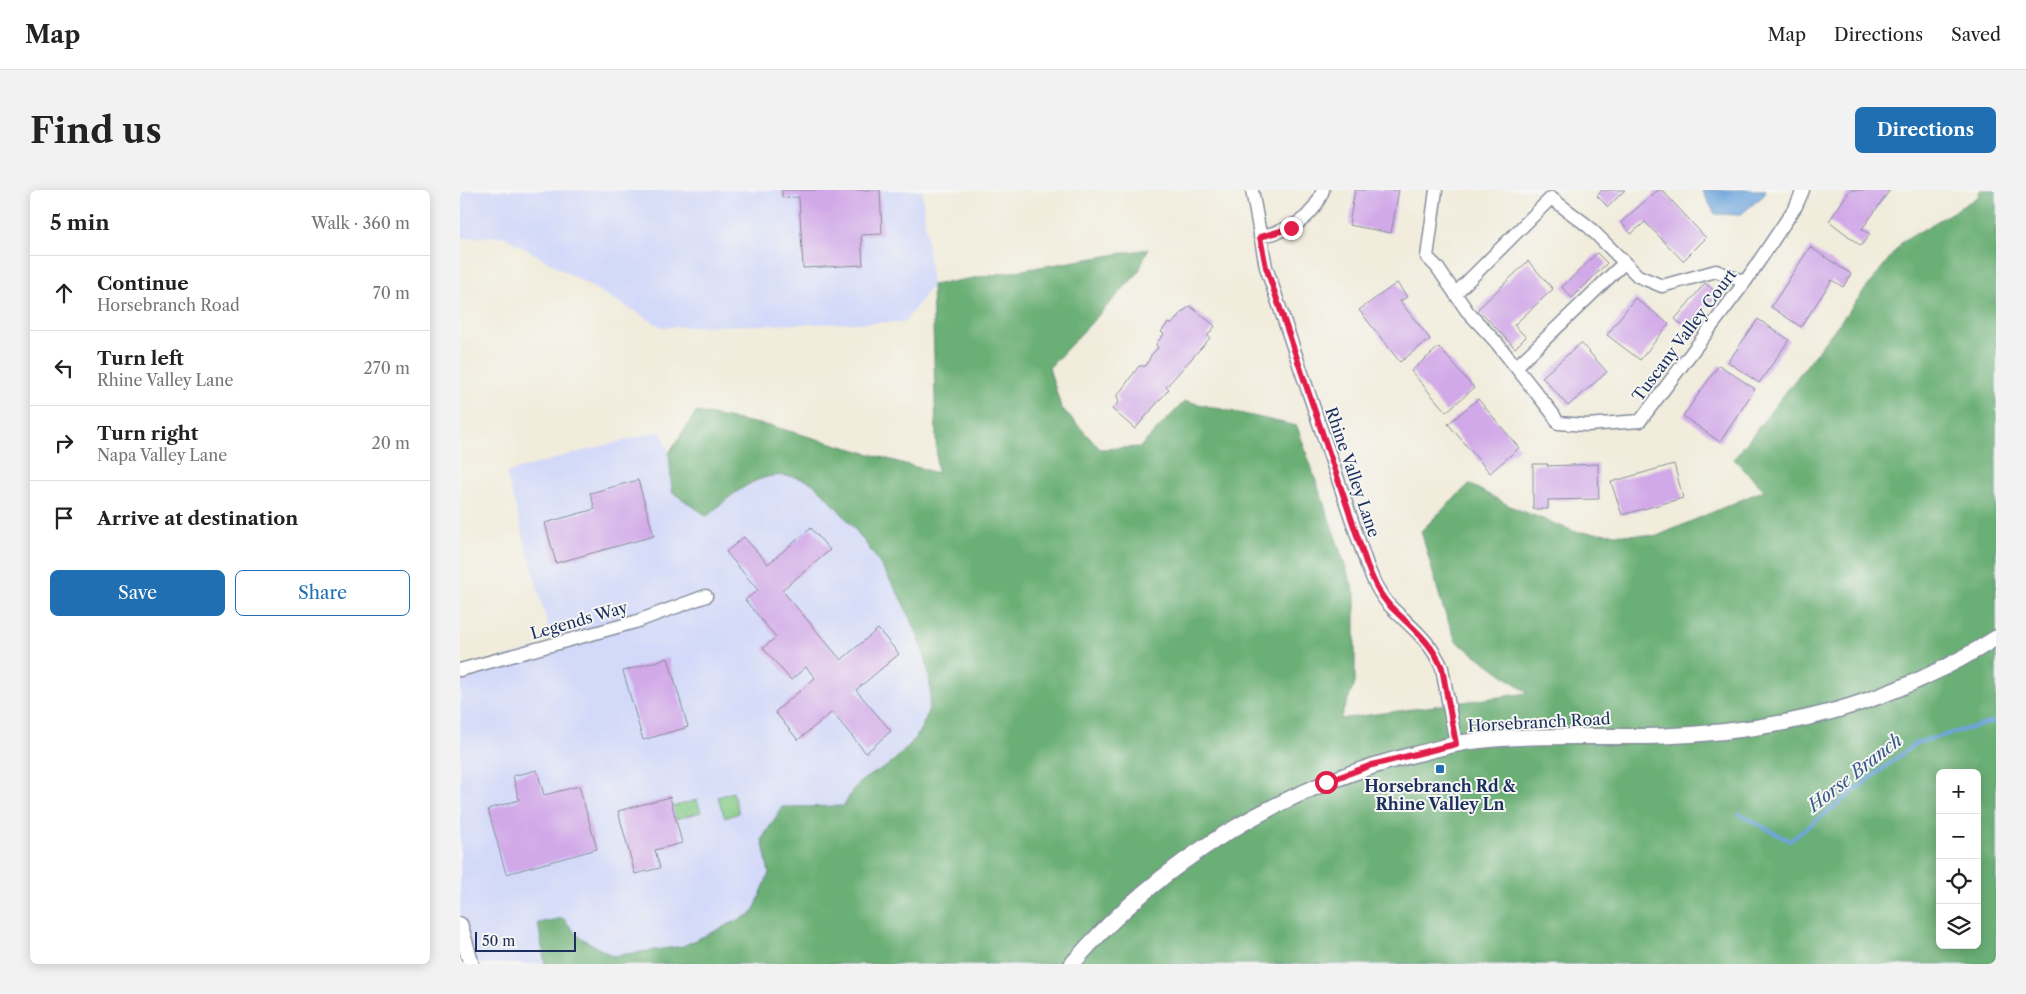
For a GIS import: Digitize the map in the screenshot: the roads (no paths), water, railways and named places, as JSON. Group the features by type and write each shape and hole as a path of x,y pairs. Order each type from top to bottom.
{"street":[{"name":"Rhine Valley Lane","path":"1252,190 1266,267 1367,565 1376,588 1389,605 1416,630 1438,656 1442,668 1456,744"},
{"path":"1260,237 1279,232 1303,220 1315,208 1323,190"},
{"name":"Tuscany Valley Court","path":"1436,190 1427,257 1437,267 1467,311 1516,367 1553,414 1558,424 1587,425 1640,421 1744,282 1796,206 1803,190"},
{"path":"1455,294 1551,198 1588,226 1638,276 1662,286 1716,271 1744,282"},
{"path":"1516,367 1624,263"},
{"name":"Legends Way","path":"460,670 635,622 706,596"},
{"name":"Horsebranch Road","path":"1072,964 1096,936 1140,895 1190,855 1231,829 1289,798 1372,765 1456,744 1528,738 1666,736 1753,729 1787,724 1879,697 1943,669 1996,638"},
{"path":"460,925 471,964"}],"water":[{"path":"1702,190 1766,190 1763,196 1740,215 1715,214"}],"waterway":[{"name":"Horse Branch","path":"1739,814 1790,841 1916,743 1996,721"}],"place":[{"name":"Horsebranch Rd & Rhine Valley Ln","path":"1440,769"}]}
